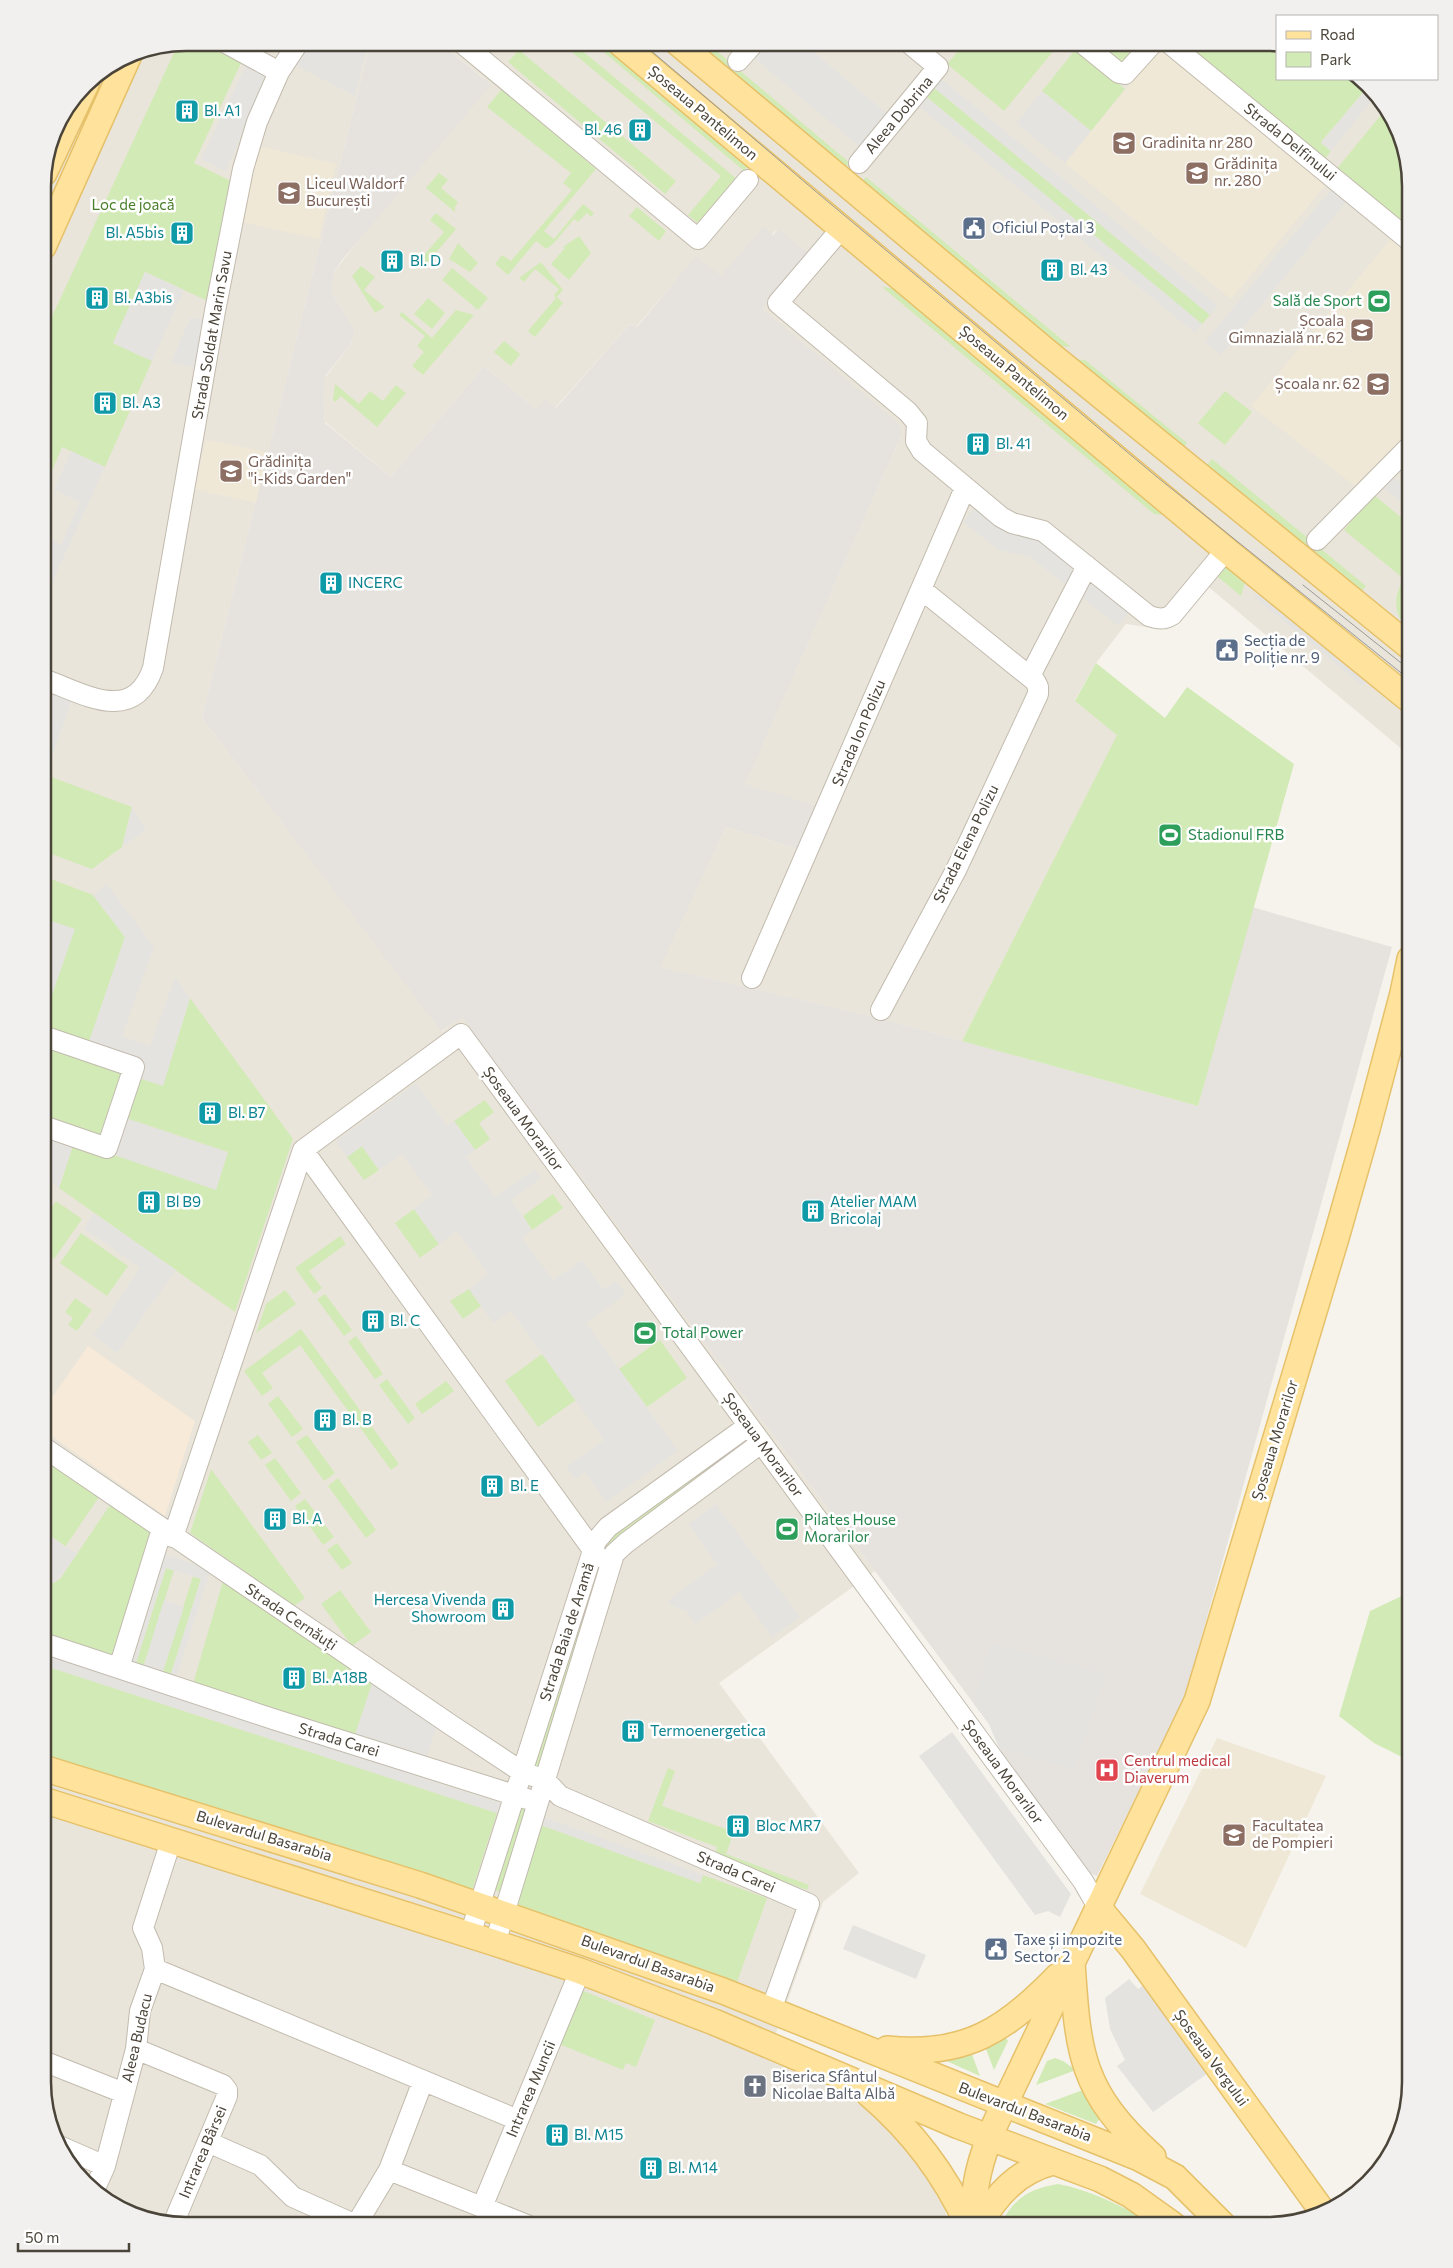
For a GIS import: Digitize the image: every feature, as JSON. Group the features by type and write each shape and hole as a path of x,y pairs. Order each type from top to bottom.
{"main road":[{"name":"Șoseaua Pantelimon","path":"631,52 840,229 1226,550 1402,693"},
{"path":"689,52 1046,351 1402,639"},
{"path":"52,227 124,67"},
{"path":"61,137 71,116"},
{"name":"Șoseaua Morarilor","path":"974,2217 976,2180 989,2138 1196,1701 1354,1174 1402,1001"},
{"name":"Bulevardul Basarabia","path":"51,1771 411,1882 771,2010 1109,2145 1175,2178 1200,2200 1214,2217"},
{"name":"Bulevardul Basarabia","path":"51,1803 580,1971 714,2022 989,2138 1100,2179 1132,2195 1162,2217"},
{"name":"Șoseaua Vergului","path":"1098,1907 1133,1949 1319,2206"},
{"path":"860,2045 884,2049 923,2051 940,2050 972,2041 986,2035 1016,2016 1072,1962"},
{"path":"1072,1962 1080,2046 1090,2080 1114,2117 1175,2178"},
{"path":"849,2078 886,2109 914,2139 952,2193 964,2217"},
{"path":"984,2217 993,2203 1016,2178 1039,2165 1053,2162"}],"street":[{"path":"244,52 279,72"},
{"name":"Strada Soldat Marin Savu","path":"52,682 99,698 118,702 132,698 143,688 149,679 154,664 215,311 243,170 257,122 279,72 292,52"},
{"path":"473,52 698,240 748,180"},
{"path":"738,61 746,52"},
{"name":"Aleea Dobrina","path":"859,163 938,67 920,52"},
{"path":"1093,52 1119,73 1125,74 1145,52"},
{"name":"Strada Delfinului","path":"1180,52 1402,234"},
{"path":"840,229 778,303 908,412 917,423 916,441 922,451 965,488 1012,524 1043,531 1149,616 1166,619 1172,615 1226,550"},
{"path":"1317,540 1402,454"},
{"name":"Strada Ion Polizu","path":"752,978 965,488"},
{"path":"921,589 1030,676 1087,566"},
{"name":"Strada Elena Polizu","path":"881,1010 956,870 1038,694 1038,687 1030,676"},
{"name":"Șoseaua Morarilor","path":"303,1150 460,1034 1083,1882 1098,1907"},
{"path":"52,1039 134,1067 107,1148 52,1129"},
{"path":"118,1668 168,1533 303,1150"},
{"path":"303,1150 608,1571"},
{"name":"Strada Baia de Aramă","path":"470,1935 596,1541 608,1527 748,1426"},
{"name":"Strada Baia de Aramă","path":"495,1943 614,1554 618,1548 761,1443"},
{"name":"Strada Cernăuți","path":"51,1453 522,1772 545,1780"},
{"name":"Strada Carei","path":"51,1646 538,1802"},
{"name":"Strada Carei","path":"545,1780 560,1796 809,1904 771,2010"},
{"path":"538,1802 560,1796"},
{"path":"171,1841 143,1928 152,1948 155,1969 518,2120"},
{"name":"Aleea Budacu","path":"97,2183 105,2166 136,2050 140,2011 155,1969"},
{"name":"Intrarea Muncii","path":"482,2207 580,1971"},
{"name":"Intrarea Bârsei","path":"136,2050 223,2086 227,2090 227,2096 176,2216"},
{"name":"Aleea Budacu","path":"51,2065 124,2093"},
{"path":"361,2216 389,2170 423,2081"},
{"path":"208,2142 260,2166 293,2197 336,2216"},
{"path":"71,2151 105,2166"},
{"path":"389,2170 505,2216"}],"shaded area":[{"path":"177,52 368,52 202,718 442,1031 462,1016 875,1571 719,1683 859,1873 823,1902 767,2058 874,2104 913,2154 945,2210 946,2217 177,2216 143,2210 111,2194 85,2171 74,2157 58,2125 51,2082 52,169 62,135 79,104 97,85 119,69 143,58"},
{"path":"301,52 366,52 355,96 293,64"},
{"path":"368,52 451,52 491,85 342,260 334,272 331,291 355,331 350,345 326,375 323,392 325,423 391,477 484,366 536,409 545,399 556,408 629,325 637,327 696,256 721,276 763,227 773,235 778,229 808,253 762,309 898,423 901,429 901,436 745,784 818,806 798,849 726,827 660,967 879,1018 1198,1106 1252,907 1392,947 1185,1697 1097,1876 1087,1872 1006,1762 989,1724 462,1017 441,1031 202,718"},
{"path":"451,52 1276,52 1276,80 1350,80 1368,97 1379,111 1388,127 1397,151 1401,169 1402,749 1205,584 1167,630 1126,624 1096,663 1075,700 1118,735 962,1041 879,1018 659,967 726,827 798,849 817,806 744,785 901,436 762,309 778,229 721,277 696,257 636,327 629,325 555,408 536,409 484,366 391,477 325,422 322,386 327,375 350,345 355,331 329,286 334,272 483,78"},
{"path":"759,52 814,52 890,116 862,149 754,58"},
{"name":"Grădinița nr. 280","path":"1156,52 1170,52 1328,182 1231,299 1065,163"},
{"path":"246,65 267,77 226,171 201,159"},
{"path":"939,77 1218,306 1210,315 932,86"},
{"path":"1042,91 1091,131 1065,163 1016,123"},
{"path":"1363,92 1371,101 1331,151 1321,143"},
{"path":"924,95 1202,324 1195,333 917,105"},
{"name":"Liceul Waldorf București","path":"258,146 336,164 319,239 242,222"},
{"path":"1333,187 1348,199 1221,355 1205,342"},
{"name":"Școala Gimnazială nr. 62","path":"1391,239 1402,248 1402,444 1359,489 1251,406"},
{"path":"145,272 184,290 152,361 113,343"},
{"path":"190,318 205,319 196,368 171,362"},
{"name":"Grădinița \"i-Kids Garden\"","path":"206,440 267,452 256,503 195,489"},
{"path":"71,451 105,467 52,583 52,541 61,545 80,502 54,490"},
{"path":"1393,477 1402,484 1402,503 1384,488"},
{"path":"977,504 1041,535 1081,567 1067,586 1030,557 999,550 963,522"},
{"path":"1092,576 1132,609 1118,626 1078,594"},
{"path":"1263,586 1372,676 1363,686 1254,597"},
{"path":"52,689 73,697 52,757"},
{"path":"132,807 146,830 122,847"},
{"path":"107,884 154,947 122,1036 150,1046 175,977 190,998 163,1086 139,1078 145,1061 89,1042 125,937 93,895"},
{"path":"52,921 75,929 52,996"},
{"path":"416,1083 447,1126 454,1121 475,1150 466,1157 495,1197 535,1169 541,1178 511,1200 532,1230 522,1238 553,1280 582,1260 604,1290 616,1281 626,1294 586,1323 678,1451 606,1502 585,1472 575,1479 566,1467 604,1440 511,1311 493,1323 469,1289 488,1274 457,1231 439,1244 414,1209 432,1195 402,1154 379,1170 362,1146 347,1157 336,1141"},
{"path":"126,1118 228,1152 216,1190 114,1155"},
{"path":"51,1135 74,1142 59,1188 51,1183"},
{"path":"94,1213 176,1270 117,1353 93,1336 140,1268 84,1228"},
{"path":"88,1346 195,1421 165,1516 51,1436 51,1398"},
{"path":"716,1504 800,1617 772,1637 739,1592 696,1624 686,1611 668,1604 671,1598 717,1564 688,1524"},
{"path":"51,1537 77,1554 56,1582 51,1583"},
{"path":"163,1554 211,1569 176,1678 170,1677 201,1579 166,1568 135,1666 128,1663"},
{"path":"164,1600 184,1607 162,1674 143,1668"},
{"path":"991,1643 1105,1674 1074,1769 999,1748 989,1724 974,1704"},
{"path":"51,1657 500,1803 497,1813 51,1668"},
{"path":"373,1681 437,1726 425,1762 354,1738"},
{"path":"952,1732 1071,1894 1060,1917 1048,1911 1035,1915 919,1756"},
{"name":"Facultatea de Pompieri","path":"1217,1738 1326,1776 1246,1948 1140,1894"},
{"path":"544,1817 703,1875 700,1883 541,1825"},
{"path":"853,1925 926,1955 916,1979 843,1949"},
{"path":"1129,1979 1138,1989 1146,1983 1211,2071 1153,2112 1117,2066 1125,2060 1110,2029 1105,1998"}],"green space":[{"name":"Loc de joacă","path":"174,52 219,52 241,63 194,163 231,181 208,301 145,272 113,343 152,361 105,467 62,447 52,471 52,317"},
{"path":"517,52 521,52 676,181 665,194 508,62"},
{"path":"572,52 584,52 738,180 700,225 688,215 721,176"},
{"path":"604,52 623,52 752,162 744,171"},
{"path":"698,52 718,52 850,163 842,172"},
{"path":"957,52 1053,52 1004,111 947,64"},
{"path":"1074,52 1080,52 1125,89 1091,131 1042,91"},
{"path":"1102,52 1132,52 1120,67"},
{"path":"1189,52 1276,52 1276,80 1350,80 1356,85 1363,92 1321,142 1331,151 1323,161"},
{"path":"932,86 1210,315 1202,324 924,95"},
{"path":"502,89 596,169 544,231 554,239 583,204 594,213 591,217 587,213 578,222 574,219 553,244 546,249 536,241 508,275 495,264 502,255 511,261 572,190 563,183 571,173 487,107"},
{"path":"1381,115 1397,151 1401,169 1402,226 1335,171"},
{"path":"439,173 448,180 441,188 458,202 455,212 426,188"},
{"path":"866,177 1071,347 1048,345 858,186"},
{"path":"637,207 666,231 659,241 629,216"},
{"path":"436,213 456,229 428,262 416,269 414,267 444,232 430,220"},
{"path":"579,236 591,253 569,280 551,264 565,248 563,247"},
{"path":"458,243 478,263 470,272 449,259"},
{"path":"541,262 563,290 557,297 563,303 535,337 528,331 556,298 554,295 559,289 535,269 524,282 519,278"},
{"path":"361,266 375,277 364,290 385,307 375,313 352,276"},
{"path":"452,268 488,298 478,310 442,280"},
{"path":"882,287 907,290 1178,516 1154,514"},
{"path":"428,298 445,313 432,329 414,314"},
{"path":"456,310 474,315 423,375 412,366 424,352 417,346 425,336 399,315 402,312 432,338"},
{"path":"504,341 520,354 511,366 494,352"},
{"path":"1064,358 1085,360 1187,443 1178,453"},
{"path":"335,384 359,404 370,391 383,401 396,385 406,393 377,427 341,396 335,402 333,400"},
{"path":"1225,391 1252,412 1225,445 1198,423"},
{"path":"1212,459 1366,586 1356,599 1201,472"},
{"path":"1373,494 1402,518 1402,577 1344,530"},
{"path":"1226,554 1246,578 1241,596 1212,572"},
{"path":"1402,583 1402,622 1396,608 1397,594"},
{"name":"Stadionul FRB","path":"1096,663 1165,718 1187,687 1294,764 1198,1106 962,1041 1117,735 1075,701"},
{"path":"52,777 132,807 122,847 92,869 52,854"},
{"path":"52,879 93,895 125,937 89,1042 52,1029"},
{"path":"190,998 293,1139 235,1312 59,1188 74,1142 114,1155 139,1078 163,1085"},
{"path":"52,1050 122,1074 101,1135 52,1119"},
{"path":"485,1100 494,1112 479,1123 490,1139 475,1150 454,1121"},
{"path":"362,1146 379,1170 364,1180 347,1157"},
{"path":"553,1194 563,1208 532,1230 523,1216"},
{"path":"56,1201 82,1219 54,1259 51,1257 51,1208"},
{"path":"414,1209 439,1244 420,1258 395,1223"},
{"path":"81,1233 128,1266 107,1296 60,1263"},
{"path":"340,1236 346,1244 309,1271 322,1288 314,1294 295,1268"},
{"path":"469,1289 481,1306 463,1319 450,1301"},
{"path":"285,1290 296,1304 256,1333 266,1304"},
{"path":"325,1294 352,1330 344,1336 317,1299"},
{"path":"75,1298 92,1310 77,1331 68,1325 73,1318 65,1312"},
{"path":"301,1329 399,1464 391,1470 300,1345 262,1373 273,1388 262,1396 244,1371"},
{"path":"356,1336 383,1374 375,1379 348,1342"},
{"path":"660,1340 687,1378 647,1407 619,1369"},
{"path":"542,1354 576,1400 538,1427 505,1381"},
{"path":"387,1379 415,1418 408,1424 379,1385"},
{"path":"446,1381 454,1391 422,1414 415,1404"},
{"path":"278,1396 303,1429 292,1437 268,1404"},
{"path":"258,1435 272,1453 261,1460 248,1442"},
{"path":"307,1435 335,1473 324,1481 296,1442"},
{"path":"736,1445 739,1449 610,1549 602,1542"},
{"path":"275,1458 301,1493 291,1501 265,1465"},
{"path":"51,1464 99,1497 65,1547 51,1537"},
{"path":"211,1469 305,1598 294,1606 190,1533"},
{"path":"338,1478 376,1530 366,1538 328,1486"},
{"path":"305,1499 334,1537 323,1545 295,1506"},
{"path":"110,1505 152,1533 113,1658 51,1637 51,1583 60,1579"},
{"path":"337,1543 352,1563 342,1570 327,1550"},
{"path":"166,1568 174,1570 143,1668 135,1666"},
{"path":"193,1576 201,1579 170,1677 162,1674"},
{"path":"591,1578 597,1579 543,1768 533,1768"},
{"path":"223,1581 373,1681 354,1738 193,1684"},
{"path":"340,1590 371,1632 352,1646 321,1604"},
{"path":"1402,1596 1402,1757 1374,1743 1339,1716 1370,1611"},
{"path":"51,1668 497,1813 471,1894 51,1757"},
{"path":"668,1768 675,1771 662,1806 734,1832 726,1854 809,1885 807,1890 714,1856 717,1847 648,1821"},
{"path":"517,1806 527,1807 500,1892 494,1890"},
{"path":"541,1825 700,1883 703,1875 767,1898 736,1985 515,1907"},
{"path":"581,1990 655,2020 636,2067 626,2063 623,2070 559,2044"},
{"path":"1005,2036 1008,2041 994,2070 984,2044"},
{"path":"970,2049 980,2076 942,2059"},
{"path":"1055,2058 1076,2070 1036,2085 1047,2061"},
{"path":"1083,2090 1100,2118 1096,2124 1045,2104"},
{"path":"1058,2184 1081,2190 1114,2203 1141,2217 1005,2217 1023,2196"}],"tram line":[{"path":"653,52 814,190 1157,477 1402,674"},
{"path":"1303,585 1402,664"}],"place":[{"name":"Bl. A1","path":"187,111"},
{"name":"Bl. 46","path":"640,130"},
{"name":"Gradinita nr 280","path":"1124,143"},
{"name":"Grădinița nr. 280","path":"1197,173"},
{"name":"Liceul Waldorf București","path":"289,193"},
{"name":"Oficiul Poștal 3","path":"974,228"},
{"name":"Bl. A5bis","path":"182,233"},
{"name":"Bl. D","path":"392,261"},
{"name":"Bl. 43","path":"1052,270"},
{"name":"Bl. A3bis","path":"97,298"},
{"name":"Sală de Sport","path":"1379,301"},
{"name":"Școala Gimnazială nr. 62","path":"1362,330"},
{"name":"Școala nr. 62","path":"1378,384"},
{"name":"Bl. A3","path":"105,403"},
{"name":"Bl. 41","path":"978,444"},
{"name":"Grădinița \"i-Kids Garden\"","path":"231,471"},
{"name":"INCERC","path":"331,583"},
{"name":"Secția de Poliție nr. 9","path":"1227,650"},
{"name":"Stadionul FRB","path":"1170,835"},
{"name":"Bl. B7","path":"210,1113"},
{"name":"Bl B9","path":"149,1202"},
{"name":"Atelier MAM Bricolaj","path":"813,1211"},
{"name":"Bl. C","path":"373,1321"},
{"name":"Total Power","path":"645,1333"},
{"name":"Bl. B","path":"325,1420"},
{"name":"Bl. E","path":"492,1486"},
{"name":"Bl. A","path":"275,1519"},
{"name":"Pilates House Morarilor","path":"787,1529"},
{"name":"Hercesa Vivenda Showroom","path":"503,1609"},
{"name":"Bl. A18B","path":"294,1678"},
{"name":"Termoenergetica","path":"633,1731"},
{"name":"Centrul medical Diaverum","path":"1107,1770"},
{"name":"Bloc MR7","path":"738,1826"},
{"name":"Facultatea de Pompieri","path":"1234,1835"},
{"name":"Taxe și impozite Sector 2","path":"996,1949"},
{"name":"Biserica Sfântul Nicolae Balta Albă","path":"755,2086"},
{"name":"Bl. M15","path":"557,2135"},
{"name":"Bl. M14","path":"651,2168"}]}
